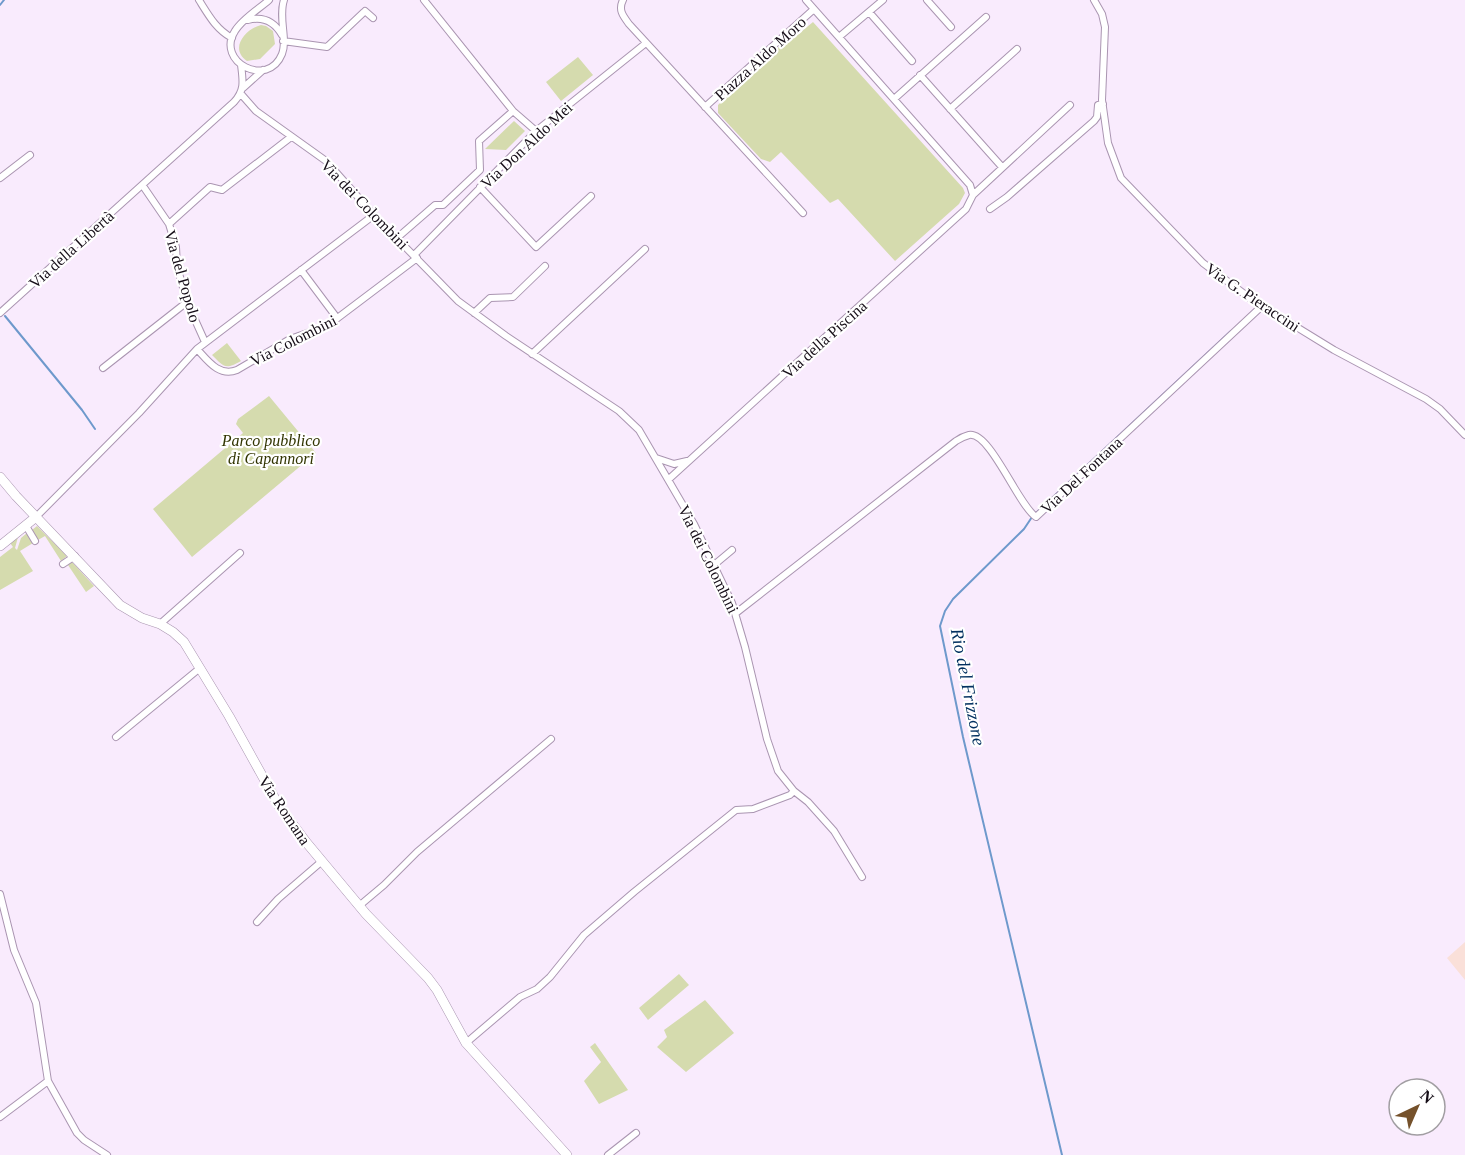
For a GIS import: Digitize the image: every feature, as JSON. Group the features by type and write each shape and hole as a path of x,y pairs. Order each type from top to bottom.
{"street":[{"path":"199,0 220,31 232,38"},
{"path":"263,70 246,69 241,65 232,51 232,38 238,26 269,0"},
{"path":"143,186 263,70 278,61 282,53 284,0"},
{"path":"424,0 513,111 537,131"},
{"name":"Piazza Aldo Moro","path":"622,0 621,13 646,43 803,213"},
{"path":"806,0 970,185 973,195"},
{"path":"839,37 883,0"},
{"path":"927,0 951,27"},
{"name":"Via G. Pieraccini","path":"1094,0 1106,27 1103,104 1108,143 1121,178 1203,263 1262,306 1334,350 1426,399 1440,409 1465,435"},
{"name":"Piazza Aldo Moro","path":"705,108 814,9"},
{"path":"246,20 266,19 277,27 283,38 327,47 365,11 373,18"},
{"path":"869,12 912,61"},
{"path":"894,99 986,17"},
{"name":"Via Don Aldo Mei","path":"415,256 537,131 646,43"},
{"path":"950,108 1017,49"},
{"path":"241,65 242,91"},
{"path":"920,75 1002,167"},
{"name":"Via dei Colombini","path":"242,91 256,111 326,161 374,215 458,301 624,415 639,430 669,479 714,565 736,614 774,760 784,779 794,791 808,802 834,831 862,877"},
{"path":"990,209 1094,122 1097,117 1096,107 1103,104"},
{"name":"Via della Piscina","path":"669,479 966,209 973,195 1070,105"},
{"path":"397,238 435,205 443,205 480,170 479,141 513,111"},
{"path":"169,224 210,187 222,190 291,137"},
{"path":"0,178 30,155"},
{"name":"Via del Popolo","path":"36,518 205,342 187,302 169,224 143,186"},
{"name":"Via della Libertà","path":"0,313 143,186"},
{"path":"480,187 536,247 591,196"},
{"path":"205,342 374,215"},
{"path":"532,354 645,249"},
{"name":"Via Colombini","path":"197,349 222,372 230,373 275,347 302,334 318,330 337,318 415,256"},
{"path":"474,313 490,298 513,297 545,266"},
{"path":"301,270 337,318"},
{"path":"103,368 187,302"},
{"name":"Via Del Fontana","path":"736,614 956,441 969,435 976,436 984,443 1033,515 1262,306"},
{"path":"655,457 674,464 695,456"},
{"name":"Via Romana","path":"0,477 36,518 120,604 142,618 160,624 178,636 200,668 279,806 321,862 437,990 466,1043 567,1155"},
{"path":"0,546 36,518"},
{"path":"26,526 35,541"},
{"path":"714,565 732,550"},
{"path":"160,624 240,553"},
{"path":"63,564 75,556"},
{"path":"116,736 200,668"},
{"path":"359,906 417,852 551,739"},
{"path":"466,1043 520,997 537,989 550,977 584,935 736,810 753,809 790,795 794,791"},
{"path":"257,922 278,899 321,862"},
{"path":"0,894 14,950 36,1004 48,1081 78,1133 84,1140 107,1155"},
{"path":"0,1117 48,1081"},
{"path":"608,1155 636,1133"}],"shaded area":[{"path":"1465,942 1465,980 1447,958"}],"green space":[{"path":"813,22 963,188 965,193 959,204 895,261 838,199 830,203 781,152 770,162 761,159 718,113 718,105 787,39 796,36"},
{"path":"261,25 273,31 275,44 260,59 247,61 239,51 239,45 245,35"},
{"path":"578,57 593,75 561,101 546,82"},
{"path":"514,121 525,131 506,150 485,149"},
{"path":"227,343 241,361 231,366 222,365 212,355"},
{"name":"Parco pubblico di Capannori","path":"269,396 316,453 192,557 153,509 243,433 236,424 238,419"},
{"path":"37,526 67,556 61,561 45,536 38,540 32,530"},
{"path":"27,533 33,543 20,551 33,571 0,590 0,557 13,547 10,543 18,537 15,548 17,550 21,538"},
{"path":"72,562 94,586 86,592 68,565"},
{"path":"679,974 689,985 648,1020 639,1008"},
{"path":"705,1000 734,1033 686,1072 657,1047 667,1037 664,1030"},
{"path":"595,1043 628,1090 599,1104 584,1081 601,1062 590,1047"}],"waterway":[{"path":"0,5 4,0"},
{"path":"5,316 95,429"},
{"name":"Rio del Frizzone","path":"1036,513 1231,331"},
{"name":"Rio del Frizzone","path":"1032,517 1024,529 953,599 945,611 940,626 963,737 1062,1155"}]}
